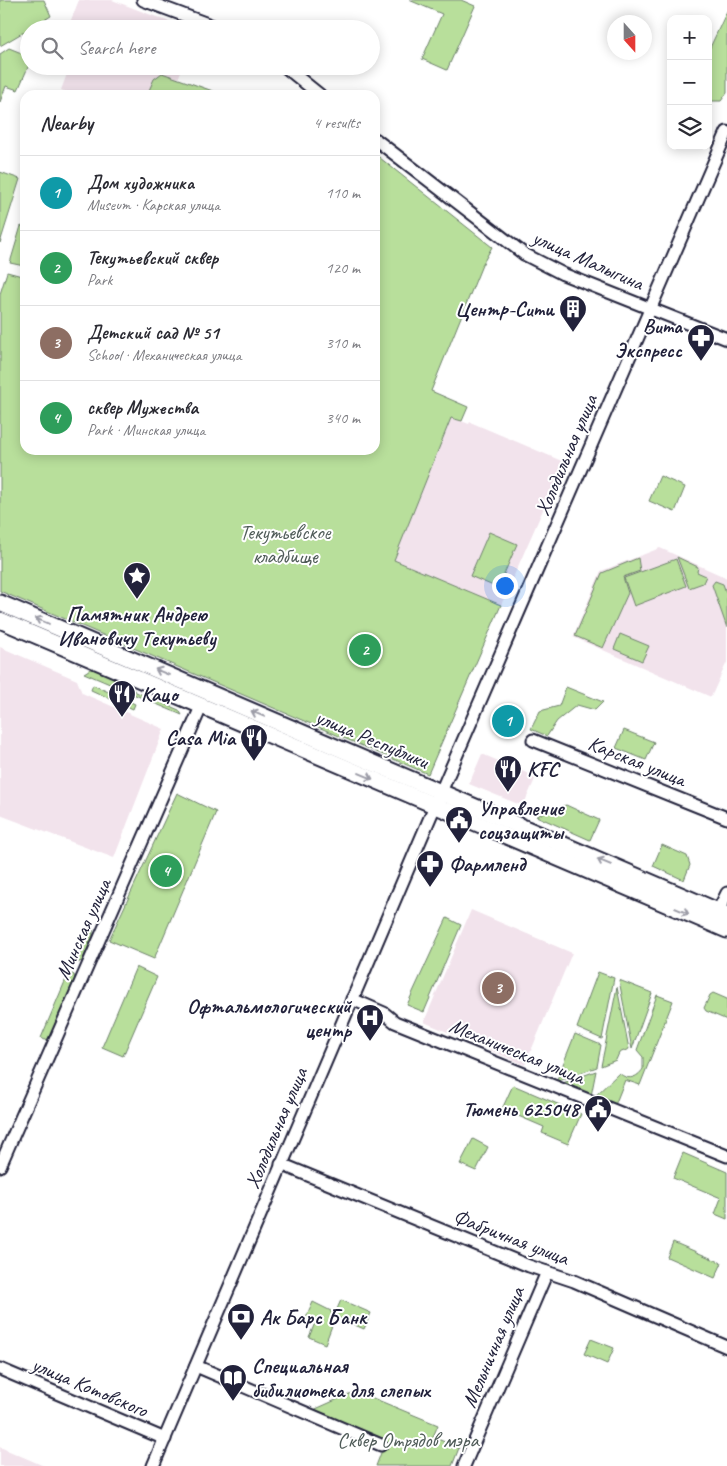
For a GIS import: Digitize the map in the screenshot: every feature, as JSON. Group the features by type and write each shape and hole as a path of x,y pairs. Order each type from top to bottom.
{"main road":[{"name":"улица Республики","path":"0,603 727,930"},
{"name":"улица Республики","path":"0,620 201,707 723,913"}],"street":[{"path":"143,0 170,7 200,20"},
{"path":"295,75 314,90"},
{"name":"Холодильная улица","path":"153,1466 352,998 727,132"},
{"name":"улица Малыгина","path":"380,143 524,254 562,274 727,339"},
{"name":"Минская улица","path":"0,1166 201,707"},
{"name":"Карская улица","path":"533,740 727,818"},
{"path":"723,913 727,893"},
{"name":"Механическая улица","path":"352,998 384,1013 395,1022 727,1156"},
{"name":"Фабричная улица","path":"281,1164 632,1305 727,1347"},
{"name":"Мельничная улица","path":"464,1466 547,1272"},
{"path":"196,1366 381,1445"},
{"name":"улица Котовского","path":"0,1369 165,1439"}],"shaded area":[{"path":"79,0 112,0 164,20 71,20"},
{"path":"67,75 159,75 154,79 149,90 61,90"},
{"path":"167,75 180,75 178,79"},
{"path":"451,417 469,424 470,422 564,462 501,605 394,560"},
{"path":"660,548 727,578 727,662 711,697 573,637 601,571"},
{"path":"0,647 77,680 82,693 164,729 114,858 0,815"},
{"path":"482,754 536,777 523,806 469,784"},
{"path":"471,910 572,953 525,1065 424,1022"},
{"path":"0,1447 44,1466 0,1466"}],"green space":[{"path":"0,0 44,0 51,16 44,20 20,20 20,34 0,46"},
{"path":"409,0 461,0 475,6 447,70 422,59 442,14"},
{"path":"727,11 727,93 721,101 712,101 712,43"},
{"path":"9,48 20,52 20,75 25,75 18,90 6,86 0,102 0,54"},
{"path":"159,75 168,75 210,90 149,90 154,79"},
{"name":"Текутьевское кладбище","path":"380,158 492,247 482,265 431,391 468,407 462,421 451,418 394,560 501,605 428,774 0,591 0,294 7,272 20,275 20,455 380,455"},
{"path":"0,172 20,179 0,243"},
{"name":"Текутьевское кладбище","path":"20,229 20,265 10,263"},
{"path":"660,476 685,487 675,512 649,501"},
{"path":"489,532 517,544 498,588 470,576"},
{"path":"677,557 698,567 697,572 706,576 703,583 689,588"},
{"path":"638,558 640,571 623,577 628,593 603,648 575,636 602,573"},
{"path":"676,559 686,586 634,606 624,578"},
{"path":"715,581 723,584 727,595 727,628 712,585"},
{"path":"620,634 649,646 642,661 614,649"},
{"path":"92,668 126,683 136,692 179,710 182,715 84,673"},
{"path":"93,685 135,704 133,709 91,690"},
{"path":"566,687 603,702 595,710 577,705 557,721 547,736 531,729 540,711 559,706"},
{"path":"624,730 654,742 646,760 616,748"},
{"path":"177,793 216,812 154,959 109,940"},
{"path":"566,805 599,820 590,840 536,816"},
{"path":"662,845 687,856 690,865 684,880 653,866"},
{"path":"447,918 461,925 424,1012 407,1005"},
{"path":"89,926 93,929 93,935 82,961 77,963 74,961"},
{"path":"136,967 157,977 123,1056 102,1047"},
{"path":"69,972 74,975 75,980 50,1038 45,1040 41,1038"},
{"path":"598,972 614,978 602,1039 577,1028"},
{"path":"619,980 652,993 632,1049"},
{"path":"617,987 629,1049 619,1053 616,1060 601,1066"},
{"path":"713,993 727,999 727,1020 706,1011 704,1008 710,995"},
{"path":"657,995 673,1001 640,1085 625,1080 615,1105 594,1097 619,1073 629,1078 638,1075 643,1069 643,1057 637,1050"},
{"path":"575,1034 601,1045 597,1067 556,1082"},
{"path":"596,1071 591,1096 560,1084"},
{"path":"513,1085 581,1114 568,1144 542,1133 544,1127 502,1109"},
{"path":"473,1139 488,1147 476,1171 460,1164"},
{"path":"683,1153 727,1172 727,1219 715,1214 721,1198 673,1178"},
{"path":"673,1242 722,1263 715,1278 667,1257"},
{"path":"341,1300 371,1313 364,1329 334,1316"},
{"path":"313,1302 331,1311 333,1323 325,1344 309,1337 315,1323 306,1318"},
{"path":"591,1339 614,1348 607,1364 584,1354"},
{"name":"Сквер Отрядов мэра","path":"356,1391 438,1425 433,1437 459,1448 452,1466 376,1466 384,1445 309,1412"}],"place":[{"name":"Центр-Сити","path":"573,333"},
{"name":"Вита Экспресс","path":"701,362"},
{"name":"Памятник Андрею Ивановичу Текутьеву","path":"137,600"},
{"name":"Текутьевский сквер","path":"365,650"},
{"name":"Кацо","path":"122,718"},
{"name":"Дом художника","path":"508,721"},
{"name":"Casa Mia","path":"254,762"},
{"name":"KFC","path":"508,793"},
{"name":"Управление соцзащиты","path":"459,844"},
{"name":"сквер Мужества","path":"166,871"},
{"name":"Фармленд","path":"430,888"},
{"name":"Детский сад № 51","path":"498,988"},
{"name":"Офтальмологический центр","path":"370,1042"},
{"name":"Тюмень 625048","path":"598,1133"},
{"name":"Ак Барс Банк","path":"241,1341"},
{"name":"Специальная бибилиотека для слепых","path":"233,1402"}]}
